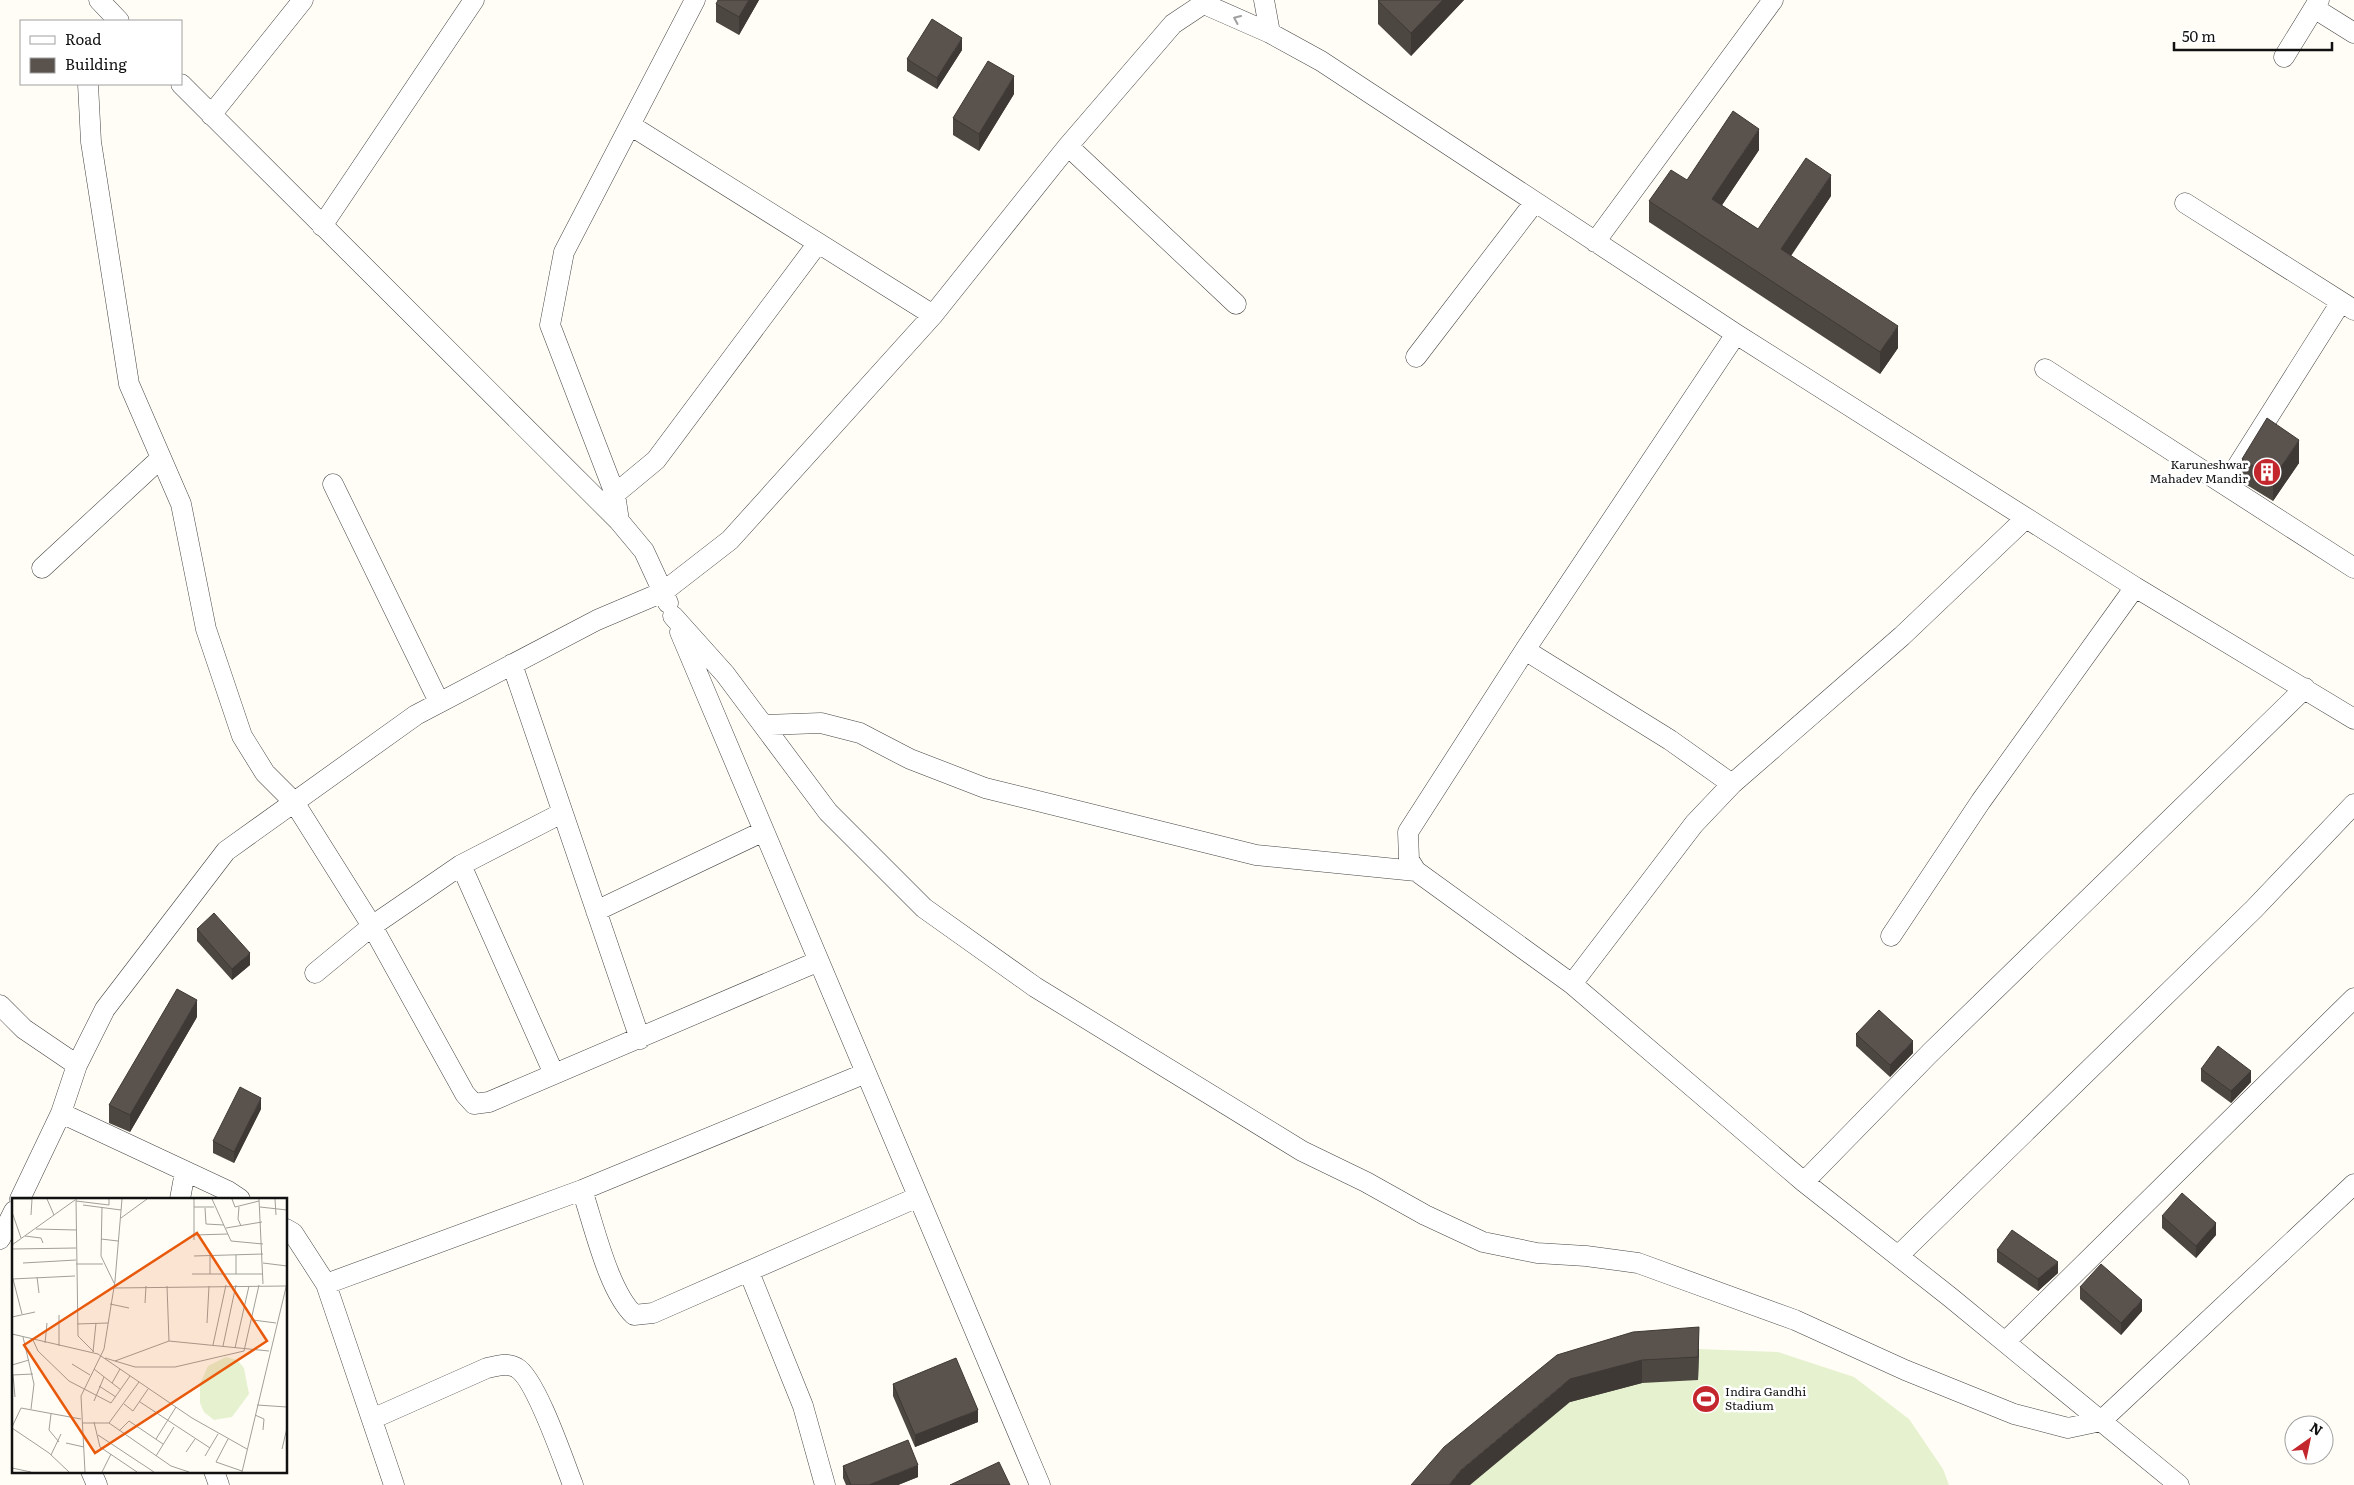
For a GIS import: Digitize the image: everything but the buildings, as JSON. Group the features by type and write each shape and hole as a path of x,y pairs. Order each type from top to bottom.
{"street":[{"path":"212,114 303,0"},
{"path":"322,226 474,0"},
{"path":"619,521 615,494 550,326 564,252 695,0"},
{"path":"1264,0 1270,33"},
{"path":"1595,242 1773,0"},
{"path":"20,1198 61,1113 77,1065 105,1008 226,851 416,714 597,620 663,592 730,540 933,315 1068,146 1173,24 1206,2 1270,33 1321,61 1534,203 1736,334 2135,587 2354,718"},
{"path":"2284,57 2316,4 2354,33"},
{"path":"88,85 91,142 129,384 181,504 206,629 242,736 265,772 294,802 372,926 464,1094 474,1104 489,1102 819,961"},
{"path":"182,85 619,521 644,551 1040,1485"},
{"path":"630,125 933,315"},
{"path":"1068,146 1236,304"},
{"path":"1416,357 1534,203"},
{"path":"2185,203 2347,306 2226,484"},
{"path":"615,494 656,460 818,243"},
{"path":"1736,334 1525,650 1408,832 1409,860 1416,871 1572,984 1804,1182 2005,1342 2179,1485"},
{"path":"2045,369 2354,568"},
{"path":"42,568 161,458"},
{"path":"333,484 439,702"},
{"path":"1572,984 1694,824 1732,784 1902,636 2026,518"},
{"path":"1890,936 1981,801 2135,587"},
{"path":"673,616 724,674 828,812 924,908 1035,987 1293,1146 1366,1182 1425,1215 1483,1242 1538,1253 1586,1256 1638,1263 1795,1320 1905,1370 2014,1414 2068,1428 2101,1422 2353,1187"},
{"path":"1525,650 1670,740 1732,784"},
{"path":"512,664 640,1039"},
{"path":"1804,1182 1930,1053 2305,688"},
{"path":"764,725 821,723 860,733 910,759 985,788 1256,855 1416,871"},
{"path":"1898,1256 2254,909 2354,804"},
{"path":"314,973 372,926 461,865 562,813"},
{"path":"596,912 764,831"},
{"path":"461,865 554,1074"},
{"path":"2005,1342 2354,998"},
{"path":"0,1005 24,1029 77,1065"},
{"path":"326,1284 582,1190 866,1073"},
{"path":"61,1113 228,1191 238,1198"},
{"path":"180,1198 185,1172"},
{"path":"582,1190 611,1276 624,1305 634,1315 653,1313 918,1197"},
{"path":"0,1239 12,1215"},
{"path":"288,1230 292,1233 326,1284 394,1485"},
{"path":"749,1272 803,1406 825,1485"},
{"path":"372,1418 487,1368 505,1364 517,1368 531,1382 573,1485"},
{"path":"92,1472 97,1485"},
{"path":"214,1472 219,1485"}],"green space":[{"name":"Indira Gandhi Stadium","path":"1699,1349 1778,1352 1854,1377 1909,1419 1943,1469 1949,1485 1431,1485 1633,1355"}],"place":[{"name":"Karuneshwar Mahadev Mandir","path":"2267,472"},
{"name":"Indira Gandhi Stadium","path":"1706,1399"}]}
